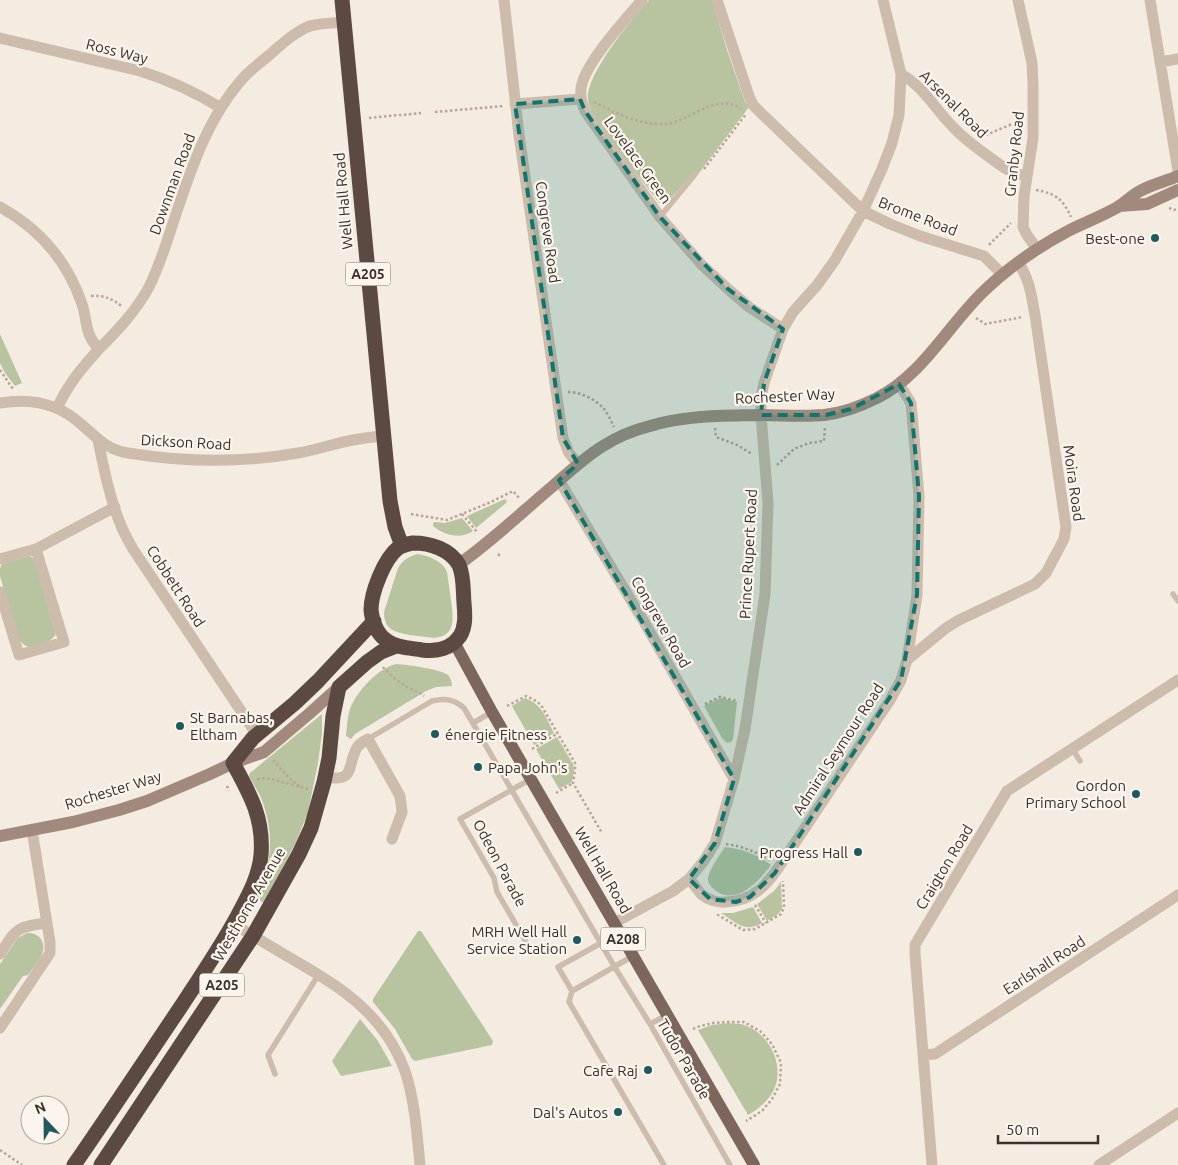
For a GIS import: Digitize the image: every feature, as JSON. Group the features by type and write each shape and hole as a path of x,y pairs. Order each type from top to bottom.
{"highway":[{"name":"Well Hall Road","path":"342,0 383,436 393,516 402,546"},
{"path":"422,543 440,548 458,565 463,586 465,620 459,637 448,647 429,651 396,646 384,639 378,631 371,610 377,583 388,560 402,546 422,543"},
{"name":"Rochester Way","path":"232,763 258,735 318,681 374,621"},
{"name":"Rochester Way","path":"339,687 367,662 381,652 396,646"},
{"name":"Westhorne Avenue","path":"101,1165 253,936 288,874 311,828 326,776 333,716 339,687"},
{"name":"Westhorne Avenue","path":"74,1165 208,965 248,897 256,878 261,856 261,836 256,811 248,790 232,763"}],"main road":[{"name":"Well Hall Road","path":"454,642 492,712 754,1165"}],"street":[{"name":"Congreve Road","path":"504,0 519,135 564,438 569,452 578,464"},
{"path":"515,104 580,99 581,87 589,67 642,0"},
{"path":"717,0 753,105"},
{"name":"Arsenal Road","path":"883,0 901,74 912,80 952,127 1008,171 1026,182"},
{"name":"Granby Road","path":"1018,0 1032,63 1033,84 1033,138 1026,182 1023,227 1037,249"},
{"path":"1150,0 1178,171"},
{"name":"Downman Road","path":"57,408 78,372 122,326 149,287 160,261 190,172 210,127 232,91 245,76 284,42 301,30 315,25 344,22"},
{"name":"Ross Way","path":"0,38 155,76 179,85 221,108"},
{"path":"1160,62 1178,59"},
{"name":"Prince Rupert Road","path":"616,928 673,891 689,878 703,862 715,843 734,779 746,729 765,594 768,503 761,415 761,398 764,382 783,329 793,312 818,284 835,260 863,211 892,143 899,115 901,74"},
{"name":"Lovelace Green","path":"580,99 585,112 660,217"},
{"name":"Brome Road","path":"753,105 863,211 920,236 984,256 1002,274"},
{"name":"Rochester Way","path":"458,565 478,551 578,464 604,445 620,437 650,426 671,421 714,416 826,415 851,409 877,398 899,384 913,371 985,290 1018,262 1037,249 1119,206 1141,190 1178,176"},
{"name":"Rochester Way","path":"1119,206 1147,204 1178,192"},
{"path":"0,207 30,227 57,255 68,271 80,300 92,342 99,349"},
{"path":"660,217 702,265 728,289 772,323 783,329"},
{"name":"Moira Road","path":"907,660 946,628 959,620 1035,584 1046,573 1064,539 1066,527 1035,315 1029,282 1026,273 1018,262"},
{"name":"Admiral Seymour Road","path":"722,902 736,902 750,897 765,885 777,870 890,700 907,660 917,595 920,496 911,403 899,384"},
{"name":"Dickson Road","path":"0,403 17,400 36,402 57,408 79,422 98,440 111,448 125,453 172,459 207,460 298,454 354,439 383,436"},
{"name":"Cobbett Road","path":"98,440 114,507 133,549 258,735"},
{"name":"Congreve Road","path":"560,480 734,779"},
{"path":"0,559 36,549 114,507"},
{"path":"0,592 19,655 64,642 36,549"},
{"name":"Craigton Road","path":"932,1165 915,954 916,945 1008,791 1178,680"},
{"name":"Rochester Way","path":"0,836 82,820 119,810 147,801 232,763 266,751 339,687"},
{"path":"326,776 338,779 349,772 357,747 368,739 400,796 402,812 392,838"},
{"path":"0,1028 50,953 50,942 32,830"},
{"path":"689,878 702,894 710,900 722,902"},
{"name":"Earlshall Road","path":"924,1055 935,1054 1178,895"},
{"path":"0,954 18,930 26,926 47,923"},
{"path":"233,924 340,987 360,1004 380,1026 394,1046 405,1072 413,1102 420,1165"},
{"path":"1098,1165 1178,1113"}],"lane":[{"name":"Lovelace Green","path":"660,217 696,173"},
{"path":"1173,594 1178,601"},
{"path":"368,739 428,704 441,699 459,703 464,708 512,790"},
{"path":"473,723 492,712"},
{"path":"1072,748 1080,761"},
{"name":"Odeon Parade","path":"529,947 497,892 494,878 460,819 531,779"},
{"name":"Tudor Parade","path":"512,790 614,966 650,1024 730,1165"},
{"path":"572,991 558,968 601,943 616,928"},
{"path":"633,956 572,991 569,1002 664,1165"},
{"path":"275,1074 268,1055 319,974"},
{"path":"650,1024 667,1015"}],"path":[{"path":"580,99 593,102 634,120 649,124 666,124 682,120 720,103 732,104 743,110 753,105"},
{"path":"435,112 515,104"},
{"path":"696,173 703,171 753,105"},
{"path":"369,118 421,113"},
{"path":"975,146 983,136 1025,119 1033,120"},
{"path":"1026,182 1034,189 1055,195 1064,204 1077,227"},
{"path":"988,246 1015,219"},
{"path":"80,300 95,296 107,297 132,314"},
{"path":"965,311 985,324 1035,315"},
{"path":"0,370 12,388 17,400"},
{"path":"557,394 570,392 595,401 604,409 620,437"},
{"path":"714,416 716,436 777,465 794,449 824,441 826,415"},
{"path":"411,514 447,520 513,491 528,507"},
{"path":"462,514 478,533"},
{"path":"383,667 396,680 422,694 426,700"},
{"path":"507,706 526,696 541,705 575,763 576,770 573,782 556,793"},
{"path":"695,710 720,697 749,704"},
{"path":"532,749 558,733"},
{"path":"251,781 266,778 303,788 284,773 266,751"},
{"path":"573,782 602,833"},
{"path":"227,786 230,791"},
{"path":"715,843 731,845 758,853 770,860 783,881 784,907 781,914 755,929 743,930 718,915 722,902"},
{"path":"750,897 766,923"},
{"path":"693,1029 713,1023 744,1022 760,1031 772,1044 781,1064 780,1084 772,1099 762,1111 746,1121"},
{"path":"0,1150 22,1165"}],"highlighted area":[{"path":"580,99 585,111 660,217 728,289 783,329 764,383 761,415 826,415 851,409 899,384 911,403 919,496 917,595 901,680 775,873 750,897 736,902 710,899 689,879 715,843 734,779 559,480 578,464 563,438 515,104"}],"green space":[{"path":"649,0 712,0 727,50 745,102 749,107 699,173 695,171 666,204 659,203 613,144 592,112 588,99 589,88 594,76 611,47"},
{"path":"0,334 22,383 15,386 0,363"},
{"path":"505,499 507,502 476,528 467,516"},
{"path":"462,518 473,531 468,534 452,535 442,532 433,526 435,522 445,523"},
{"path":"418,554 439,562 447,572 452,606 452,625 447,634 434,638 400,633 388,626 385,618 384,612 398,568 406,559"},
{"path":"30,556 34,559 56,634 51,640 35,647 26,646 17,637 0,576 2,564"},
{"path":"397,664 444,673 450,677 452,686 436,687 426,691 355,734 351,739 346,736 349,712 357,695 376,675"},
{"path":"525,698 540,708 554,733 534,745 512,706"},
{"path":"721,698 737,702 733,739 727,743 722,738 704,706"},
{"path":"322,714 322,733 318,763 308,812 296,842 264,903 256,898 268,863 270,852 269,828 262,799 249,776 250,773"},
{"path":"557,737 573,764 574,770 572,782 559,789 536,749"},
{"path":"725,847 749,853 771,865 747,890 732,896 716,891 709,884 708,880 712,867"},
{"path":"781,882 782,909 767,921 757,904 774,891"},
{"path":"753,907 762,923 756,926 745,927 721,913 733,913"},
{"path":"418,931 421,931 493,1041 492,1045 415,1061 395,1029 373,1002 373,999"},
{"path":"27,933 35,934 41,939 43,944 42,953 28,975 23,976 0,1009 0,964 18,938"},
{"path":"360,1019 378,1041 392,1066 341,1076 332,1061"},
{"path":"742,1024 760,1034 771,1048 777,1066 778,1075 772,1094 761,1106 748,1115 698,1030 712,1025"}],"place":[{"name":"Best-one","path":"1155,238"},
{"name":"St Barnabas, Eltham","path":"180,726"},
{"name":"énergie Fitness","path":"435,734"},
{"name":"Papa John's","path":"478,767"},
{"name":"Gordon Primary School","path":"1136,794"},
{"name":"Progress Hall","path":"858,852"},
{"name":"MRH Well Hall Service Station","path":"577,940"},
{"name":"Cafe Raj","path":"648,1070"},
{"name":"Dal's Autos","path":"618,1112"}]}
